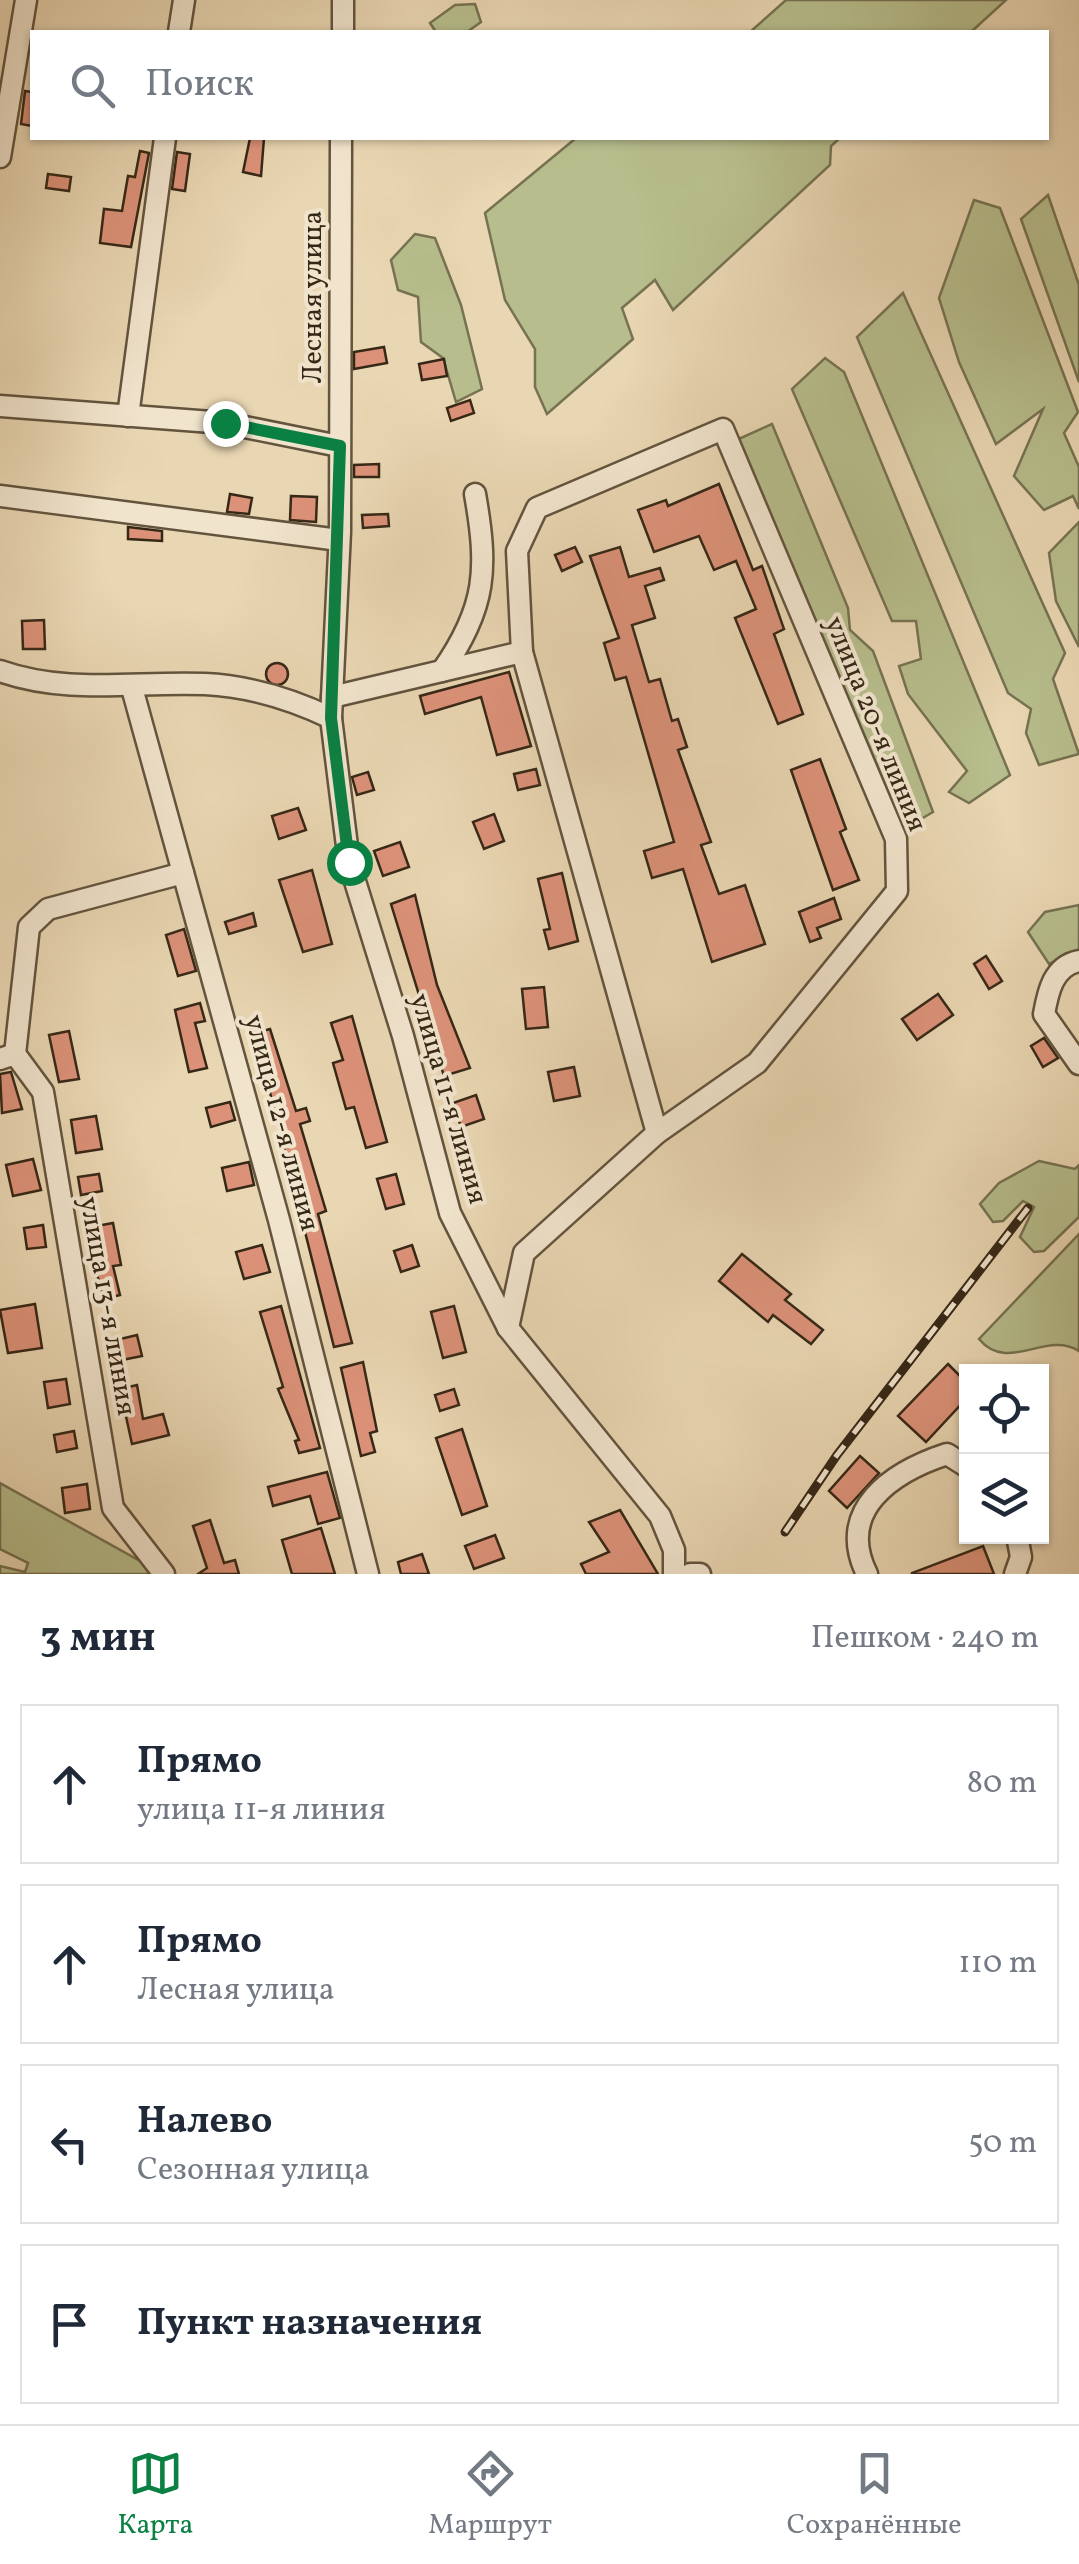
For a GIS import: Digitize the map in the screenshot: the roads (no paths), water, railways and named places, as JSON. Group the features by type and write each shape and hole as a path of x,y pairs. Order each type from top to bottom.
{"street":[{"path":"0,157 26,0"},
{"path":"180,30 184,0"},
{"path":"343,30 344,0"},
{"path":"128,416 166,140"},
{"name":"Лесная улица","path":"332,707 339,540 341,140"},
{"path":"3,412 225,423 340,446"},
{"name":"улица 20-я линия","path":"508,1328 524,1253 657,1133 757,1063 897,890 896,839 724,429 537,508 517,551 522,652"},
{"path":"442,671 461,643 481,589 486,554 475,494"},
{"path":"0,496 339,540"},
{"path":"0,671 48,685 132,688 204,684 238,688 306,706 332,707 442,671 522,652 657,1133"},
{"name":"улица 12-я линия","path":"132,688 279,1220 368,1574"},
{"name":"улица 11-я линия","path":"332,707 349,862 403,1036 450,1212 508,1328 660,1516 674,1550 674,1574"},
{"path":"7,1057 29,927 48,909 183,873"},
{"path":"1079,961 1071,962 1049,984 1044,1014 1079,1064"},
{"name":"улица 13-я линия","path":"7,1057 43,1092 114,1508 164,1574"},
{"path":"867,1574 856,1552 862,1512 903,1468 946,1454 959,1462"},
{"path":"1015,1574 1022,1557 1020,1544"},
{"path":"690,1574 700,1574"}],"railway":[{"path":"785,1532 837,1455 1028,1208"}]}
